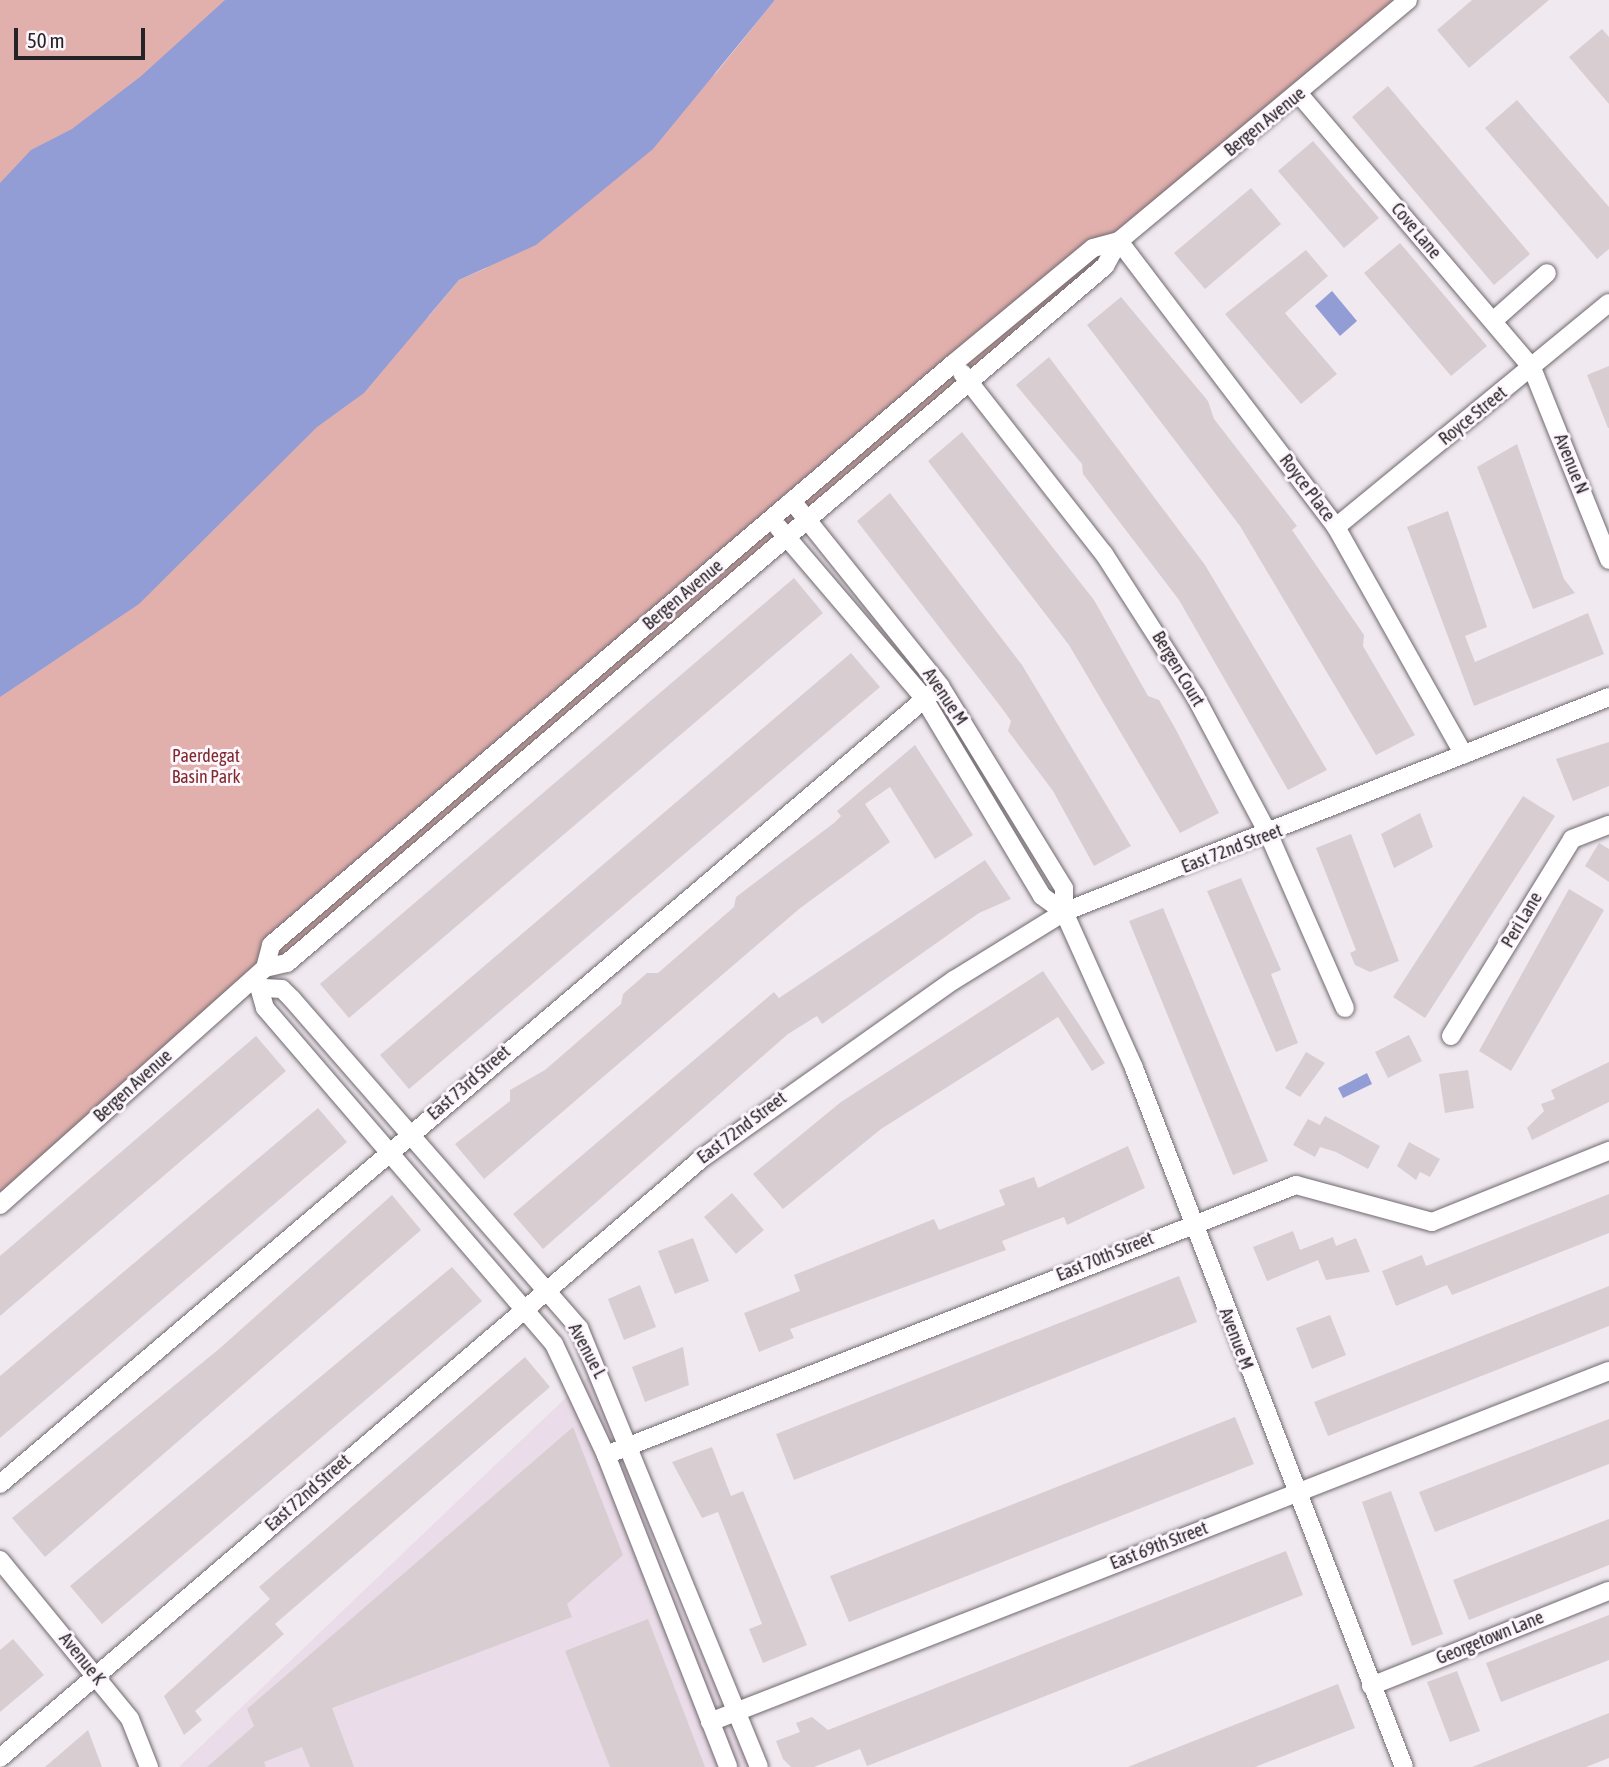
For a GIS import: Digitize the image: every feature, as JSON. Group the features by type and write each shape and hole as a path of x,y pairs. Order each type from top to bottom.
{"street":[{"name":"Bergen Avenue","path":"0,1205 261,978 287,963 785,534 1105,266 1119,241 1299,94 1408,0"},
{"name":"Cove Lane","path":"1299,94 1532,368"},
{"name":"Bergen Avenue","path":"261,978 271,945 954,363 1093,248 1119,241"},
{"name":"Royce Place","path":"1119,241 1336,527 1464,755"},
{"path":"1493,321 1547,273"},
{"name":"Royce Street","path":"1336,527 1609,303"},
{"name":"Bergen Court","path":"954,363 1145,616 1269,835 1345,1008"},
{"name":"Avenue N","path":"1532,368 1609,560"},
{"name":"Avenue M","path":"792,501 940,686 1064,888 1064,912 1134,1068 1191,1223 1401,1766"},
{"name":"Avenue M","path":"771,519 923,697 1042,896 1064,912"},
{"name":"East 73rd Street","path":"0,1483 923,697 940,686"},
{"name":"East 72nd Street","path":"0,1758 524,1308 776,1102 1064,912 1269,835 1609,697"},
{"name":"Peri Lane","path":"1451,1036 1572,839 1609,825"},
{"name":"Avenue L","path":"261,978 282,989 292,999 579,1328 759,1767"},
{"name":"Avenue L","path":"261,978 265,1008 554,1344 606,1455 728,1767"},
{"name":"East 70th Street","path":"606,1455 1191,1223 1296,1185 1432,1222 1609,1151"},
{"name":"East 69th Street","path":"710,1722 1609,1371"},
{"name":"Avenue K","path":"0,1560 130,1719 149,1767"},
{"name":"Georgetown Lane","path":"1371,1686 1609,1591"}],"shaded area":[{"path":"597,1368 667,1579 759,1767 179,1767"}],"green space":[{"path":"0,0 253,0 0,214"},
{"name":"Paerdegat Basin Park","path":"775,0 1410,0 0,1209 0,678 429,316 459,280 486,268 716,73"}],"water":[{"path":"225,0 775,0 653,149 536,245 459,280 364,393 317,427 139,604 0,697 0,183 31,150 72,129 140,77"},
{"path":"1332,291 1357,321 1340,336 1315,306"},
{"path":"1367,1073 1372,1084 1343,1098 1338,1088"}],"building":[{"path":"1472,0 1549,0 1469,68 1437,30"},
{"path":"1602,29 1609,37 1609,104 1569,57"},
{"path":"1388,86 1530,254 1494,285 1352,117"},
{"path":"1517,100 1609,207 1609,249 1597,259 1485,128"},
{"path":"1313,141 1379,218 1344,248 1278,171"},
{"path":"1251,188 1281,224 1205,289 1174,253"},
{"path":"1400,243 1487,346 1451,376 1364,273"},
{"path":"1306,250 1328,276 1285,313 1337,374 1301,404 1225,314"},
{"path":"1121,297 1208,401 1214,419 1297,526 1292,530 1364,635 1363,646 1415,735 1376,755 1240,526 1087,325"},
{"path":"1049,357 1205,565 1327,770 1288,790 1179,600 1083,474 1082,464 1016,385"},
{"path":"1609,366 1609,428 1608,428 1587,375"},
{"path":"962,432 1094,600 1148,696 1159,700 1219,813 1180,833 1069,645 928,461"},
{"path":"1517,444 1564,579 1575,593 1533,609 1477,467"},
{"path":"890,493 1022,665 1131,846 1094,866 1053,791 1008,731 1011,721 857,521"},
{"path":"1448,511 1487,627 1465,636 1475,662 1588,613 1604,654 1474,706 1407,527"},
{"path":"794,578 823,613 349,1018 320,984"},
{"path":"851,653 880,687 409,1089 380,1055"},
{"path":"1609,742 1609,786 1573,801 1556,759"},
{"path":"915,745 973,835 935,859 890,787 865,804 890,842 799,909 484,1179 455,1144 510,1101 510,1090 545,1070 621,1004 623,994 647,973 658,973 734,907 736,897 834,823 841,816 837,811"},
{"path":"1523,796 1555,816 1425,1018 1393,997"},
{"path":"1420,813 1433,847 1394,868 1381,834"},
{"path":"1351,834 1399,961 1370,972 1355,965 1350,953 1356,950 1316,848"},
{"path":"1599,843 1609,849 1609,882 1585,866"},
{"path":"985,860 1011,899 979,913 822,1024 817,1016 788,1034 543,1249 513,1214 774,992 779,998"},
{"path":"1241,878 1281,970 1271,974 1298,1043 1276,1052 1207,891"},
{"path":"1569,889 1604,910 1511,1071 1479,1051"},
{"path":"1163,908 1268,1161 1233,1175 1129,921"},
{"path":"1043,971 1105,1063 1092,1071 1058,1017 881,1129 783,1209 753,1174 841,1102"},
{"path":"1409,1035 1422,1061 1388,1078 1375,1052"},
{"path":"256,1036 286,1071 0,1316 0,1256"},
{"path":"1306,1052 1325,1063 1300,1097 1285,1088"},
{"path":"1609,1062 1609,1102 1532,1140 1527,1128 1544,1111 1541,1104 1555,1099 1551,1090"},
{"path":"1468,1070 1474,1108 1445,1113 1439,1074"},
{"path":"318,1108 347,1142 0,1438 0,1376"},
{"path":"1325,1116 1380,1146 1368,1169 1336,1152 1320,1147 1315,1157 1293,1145 1308,1119 1320,1125"},
{"path":"1409,1142 1440,1159 1430,1177 1420,1172 1416,1180 1397,1166"},
{"path":"1128,1146 1145,1188 1067,1225 1064,1217 1002,1241 1006,1250 790,1329 794,1338 759,1352 744,1313 800,1291 794,1275 934,1219 939,1230 1005,1205 999,1190 1034,1177 1038,1188"},
{"path":"732,1193 764,1230 736,1254 704,1217"},
{"path":"1609,1194 1609,1233 1452,1295 1447,1285 1396,1306 1382,1271 1422,1255 1426,1266"},
{"path":"392,1195 421,1230 45,1557 12,1518 219,1349"},
{"path":"1293,1231 1300,1250 1333,1237 1336,1246 1356,1238 1370,1272 1326,1280 1318,1260 1267,1281 1253,1247"},
{"path":"693,1238 709,1281 675,1294 658,1251"},
{"path":"452,1267 482,1301 102,1624 70,1586"},
{"path":"1179,1276 1197,1322 794,1480 776,1434"},
{"path":"640,1285 656,1327 624,1340 608,1299"},
{"path":"1609,1286 1609,1326 1328,1436 1314,1402"},
{"path":"1330,1315 1346,1355 1312,1369 1296,1328"},
{"path":"683,1347 689,1385 645,1402 632,1367"},
{"path":"525,1357 550,1387 275,1624 284,1634 195,1711 202,1720 184,1735 164,1696 270,1599 259,1587"},
{"path":"1235,1417 1254,1464 849,1622 830,1576"},
{"path":"1609,1419 1609,1464 1435,1532 1419,1492"},
{"path":"573,1427 623,1555 567,1604 572,1617 332,1708 354,1767 310,1767 302,1747 264,1762 266,1767 207,1767 254,1726 247,1709"},
{"path":"712,1447 731,1496 743,1491 807,1645 763,1663 749,1629 762,1624 718,1512 702,1518 672,1462"},
{"path":"1391,1491 1443,1634 1412,1646 1362,1502"},
{"path":"1609,1519 1609,1565 1469,1620 1453,1580"},
{"path":"1286,1551 1303,1595 867,1766 860,1749 814,1767 791,1767 783,1759 776,1741 800,1732 796,1723 812,1717 828,1730"},
{"path":"1609,1615 1609,1660 1501,1702 1486,1663"},
{"path":"648,1619 705,1767 610,1767 565,1651"},
{"path":"13,1639 44,1675 0,1712 0,1650"},
{"path":"1457,1671 1480,1731 1450,1742 1427,1682"},
{"path":"1338,1684 1355,1728 1255,1767 1128,1767"},
{"path":"1609,1713 1609,1758 1586,1767 1472,1767"},
{"path":"88,1730 102,1767 45,1767"}]}
